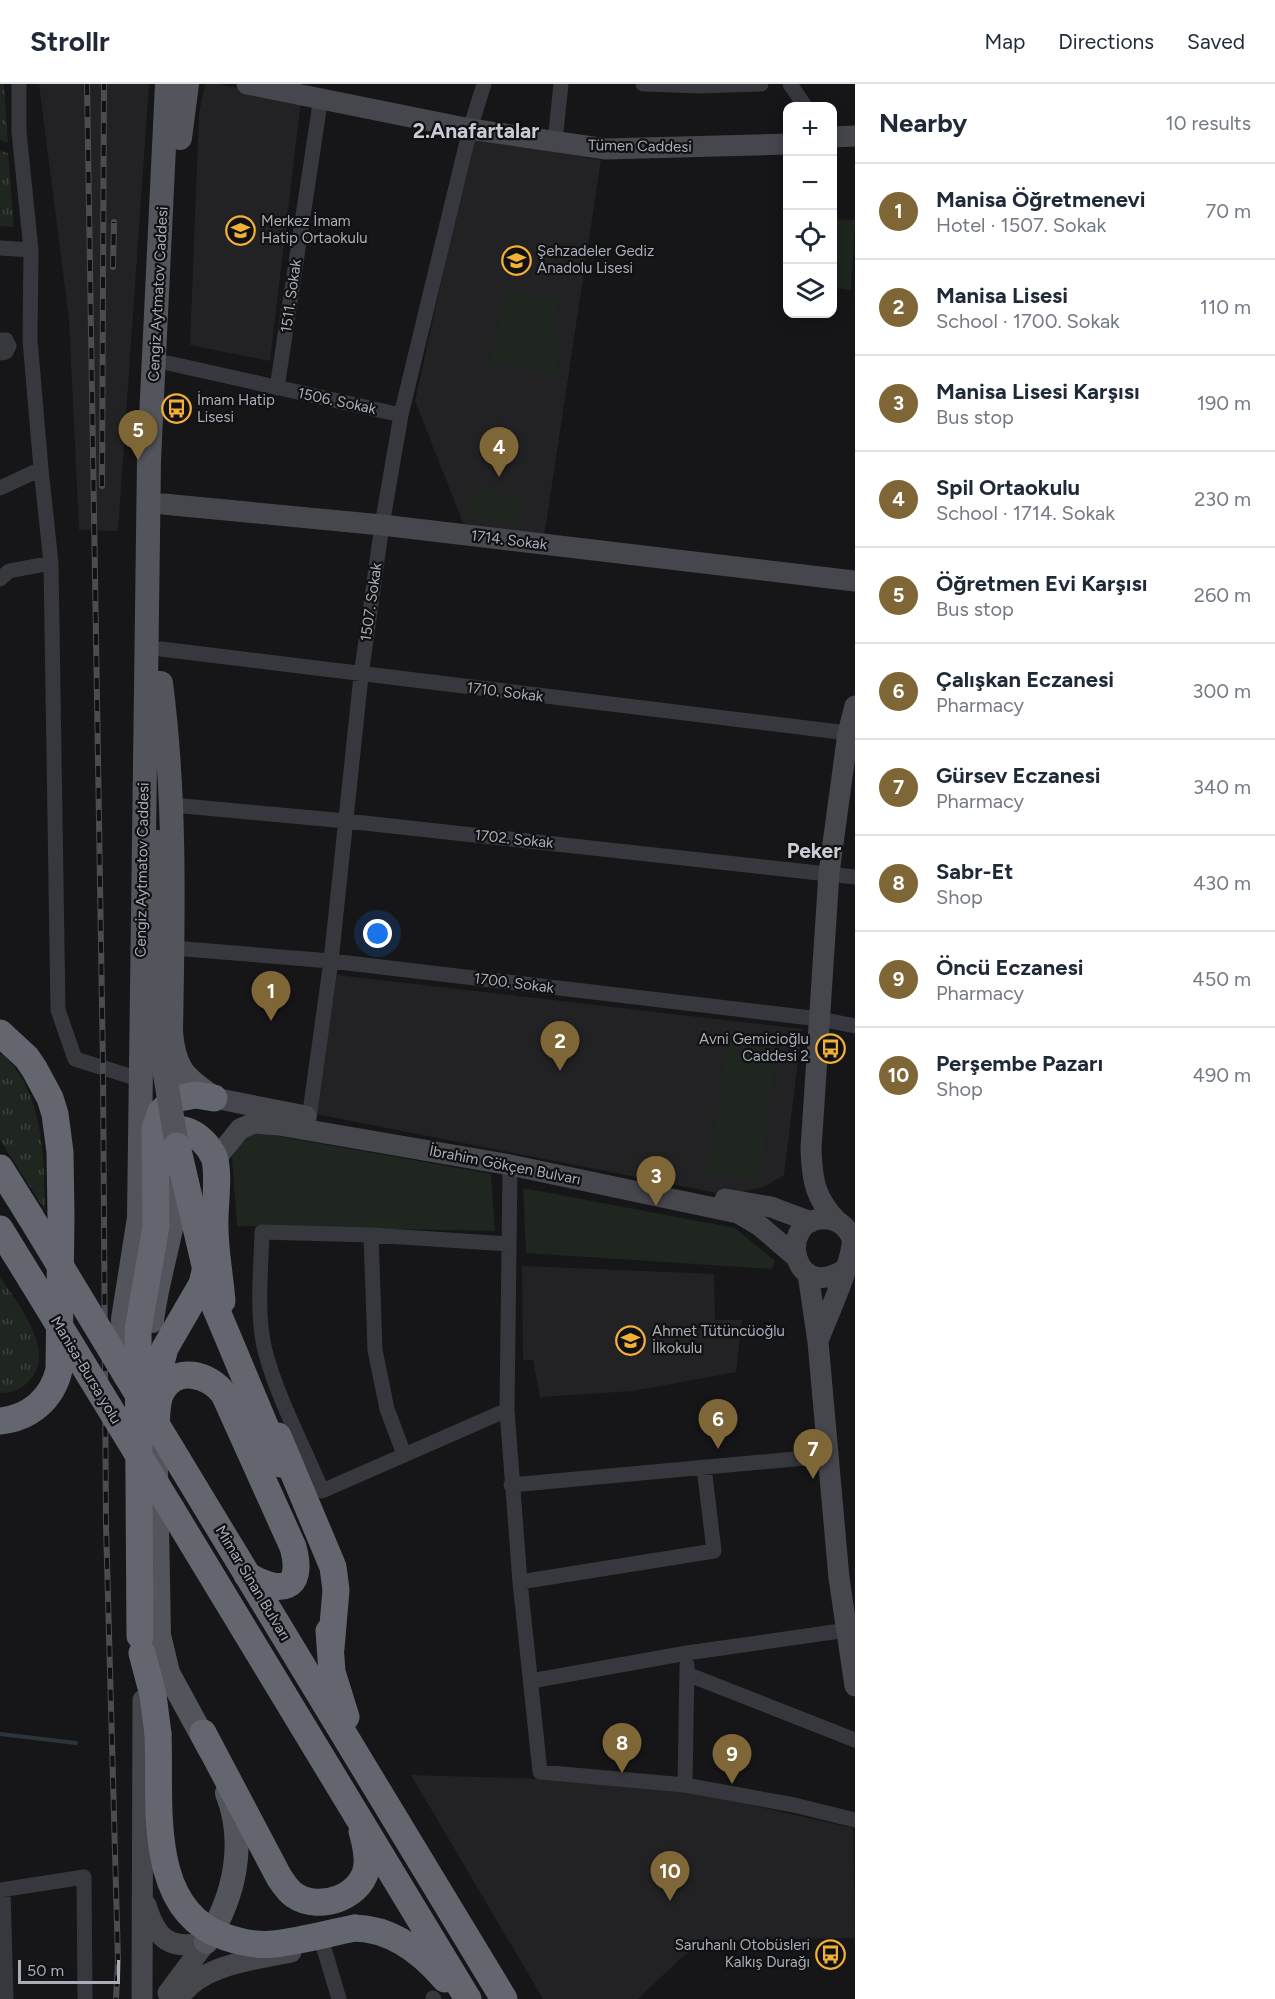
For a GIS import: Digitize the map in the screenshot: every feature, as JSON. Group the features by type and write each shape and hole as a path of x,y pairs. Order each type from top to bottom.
{"highway":[{"path":"0,1421 26,1414 39,1405 50,1394 58,1370 61,1217 57,1128 50,1098 27,1058 5,1038"},
{"path":"214,1098 195,1095 174,1099 161,1112 155,1128 156,1226 138,1329 141,1645 153,1695 158,1734 162,1853 168,1881 183,1909 200,1926 216,1934 254,1944 273,1944 355,1928 375,1928 389,1933 426,1961 462,1999"},
{"path":"157,1170 161,1146 168,1135 176,1131 188,1130 199,1135 215,1160 215,1228 222,1302 333,1567 336,1590 331,1648"},
{"path":"177,1146 214,1304 281,1464 326,1593 332,1672 364,1766"},
{"name":"Mimar Sinan Bulvarı","path":"0,1168 504,1999"},
{"path":"156,1428 157,1378 165,1348 202,1284 215,1228"},
{"name":"Manisa-Bursa yolu","path":"0,1229 468,1999"},
{"path":"156,1428 161,1392 171,1380 183,1375 202,1377 210,1380 224,1394 293,1547 297,1563 295,1576 288,1584 276,1589 248,1575"},
{"path":"204,1733 279,1877 295,1895 327,1902 343,1897 359,1885 367,1866 360,1821"}],"main road":[{"name":"Cengiz Aytmatov Caddesi","path":"141,1645 129,1583 123,1319 139,1218 139,1079 149,460 167,84"},
{"name":"Cengiz Aytmatov Caddesi","path":"187,84 180,125 168,363 157,842 158,1032 177,1146 177,1201 153,1312 148,1358 156,1428 159,1635 168,1673 204,1733 231,1803 238,1838 228,1899 206,1942"},
{"name":"Tümen Caddesi","path":"247,84 321,97 470,129 606,149 783,144"},
{"path":"837,137 855,136"},
{"name":"1714. Sokak","path":"163,504 382,525 855,581"},
{"path":"161,683 170,748 173,805 173,1056 179,1069 193,1084 214,1098"},
{"path":"818,1342 852,1268 854,1252 846,1225 824,1208 812,1178 829,873 848,733 855,706"},
{"name":"İbrahim Gökçen Bulvarı","path":"214,1098 308,1123 738,1213 760,1226 795,1256"},
{"name":"İbrahim Gökçen Bulvarı","path":"215,1160 240,1129 254,1123 308,1123 771,1207 811,1222"},
{"path":"846,1225 829,1219 811,1222 804,1226 796,1240 795,1256 808,1274 818,1342 826,1456 850,1629 855,1686"},
{"path":"808,1274 824,1278 852,1268"},
{"path":"141,1645 144,1741 140,1884 142,1999"},
{"path":"140,1884 152,1925 159,1936 184,1946 206,1942"},
{"path":"178,1999 198,1980 226,1967 323,1945 370,1938 390,1943 426,1961"},
{"path":"165,1999 206,1942"}],"street":[{"path":"19,84 20,132 31,250 30,340 51,563 58,1010 75,1059 139,1079"},
{"name":"1507. Sokak","path":"308,1123 331,961 361,676 400,415 470,129 484,84"},
{"path":"555,141 561,84"},
{"path":"643,84 700,86 761,84"},
{"path":"790,84 802,102"},
{"name":"1511. Sokak","path":"277,388 321,97"},
{"path":"0,248 31,250"},
{"path":"3,345 30,340"},
{"name":"1506. Sokak","path":"168,363 400,415"},
{"path":"0,488 41,469"},
{"path":"0,579 9,571 51,563"},
{"name":"1710. Sokak","path":"161,649 361,676 848,733"},
{"name":"1702. Sokak","path":"173,805 346,821 855,877"},
{"name":"1700. Sokak","path":"172,948 331,961 820,1019 855,1026"},
{"path":"510,1165 507,1410 511,1485 540,1772 685,1785 794,1805 855,1820"},
{"path":"507,1410 322,1491 275,1382 265,1349 261,1304 262,1232 371,1235 509,1244"},
{"path":"371,1235 375,1350 387,1409 404,1454"},
{"path":"511,1485 826,1456"},
{"path":"520,1582 714,1551 704,1467"},
{"path":"531,1681 687,1653 850,1629"},
{"path":"685,1785 687,1653"},
{"path":"687,1674 855,1740"},
{"path":"6,1999 2,1890 84,1877 85,1999"},
{"path":"323,1945 339,1999"}],"shaded area":[{"path":"39,84 149,84 118,531 79,530 69,319"},
{"name":"Merkez İmam Hatip Ortaokulu","path":"205,84 219,84 301,101 270,361 190,345 199,114"},
{"name":"Şehzadeler Gediz Anadolu Lisesi","path":"473,138 601,160 544,537 464,525 415,401"},
{"path":"337,975 802,1029 784,1175 764,1187 727,1195 316,1114"},
{"name":"Ahmet Tütüncüoğlu İlkokulu","path":"522,1266 714,1274 715,1320 742,1320 736,1372 633,1391 540,1397 533,1360 523,1360"},
{"path":"411,1775 547,1779 685,1790 853,1828 855,1938 706,1940 680,1959 638,1999 543,1999"}],"green space":[{"path":"0,84 4,84 8,143 0,140"},
{"path":"0,151 8,153 14,227 0,226"},
{"path":"837,219 855,220 851,290 837,288"},
{"path":"507,289 558,300 552,329 564,332 555,375 489,361"},
{"path":"472,489 524,497 520,525 468,517"},
{"path":"727,1041 777,1048 760,1180 709,1173"},
{"path":"0,1053 14,1067 25,1084 33,1104 42,1147 45,1210 0,1140"},
{"path":"246,1133 261,1133 491,1174 495,1231 237,1226 232,1157 236,1143"},
{"path":"523,1188 735,1228 775,1261 772,1269 526,1253"},
{"path":"0,1277 32,1328 39,1356 37,1369 23,1387 0,1393"}],"waterway":[{"path":"0,1734 76,1743"}],"railway":[{"path":"87,84 103,1067 106,1525 118,1961 116,1999"},
{"path":"102,486 104,84"},
{"path":"113,267 114,222"}],"place":[{"name":"Merkez İmam Hatip Ortaokulu","path":"240,230"},
{"name":"Şehzadeler Gediz Anadolu Lisesi","path":"516,260"},
{"name":"İmam Hatip Lisesi","path":"176,409"},
{"name":"Öğretmen Evi Karşısı","path":"138,460"},
{"name":"Spil Ortaokulu","path":"499,477"},
{"name":"Manisa Öğretmenevi","path":"271,1021"},
{"name":"Avni Gemicioğlu Caddesi 2","path":"830,1048"},
{"name":"Manisa Lisesi","path":"560,1071"},
{"name":"Manisa Lisesi Karşısı","path":"656,1206"},
{"name":"Ahmet Tütüncüoğlu İlkokulu","path":"631,1340"},
{"name":"Çalışkan Eczanesi","path":"718,1449"},
{"name":"Gürsev Eczanesi","path":"813,1479"},
{"name":"Sabr-Et","path":"622,1773"},
{"name":"Öncü Eczanesi","path":"732,1784"},
{"name":"Perşembe Pazarı","path":"670,1901"},
{"name":"Saruhanlı Otobüsleri Kalkış Durağı","path":"831,1954"}],"district":[{"name":"2.Anafartalar","path":"476,131"},
{"name":"Peker","path":"814,851"}]}
